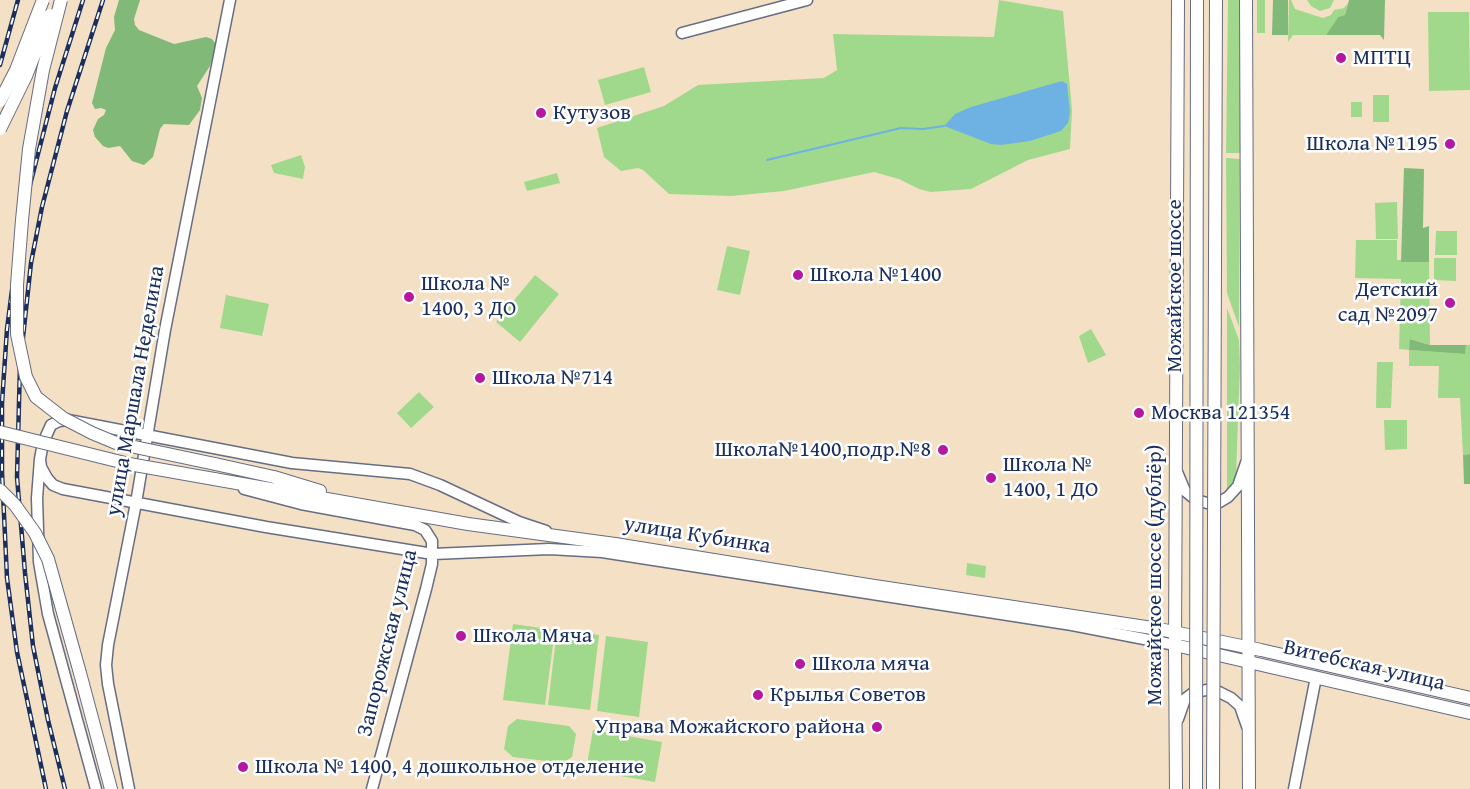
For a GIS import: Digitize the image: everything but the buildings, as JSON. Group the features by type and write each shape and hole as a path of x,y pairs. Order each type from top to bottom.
{"main road":[{"path":"0,101 16,70 44,0"},
{"path":"0,129 26,76 56,0"},
{"path":"61,0 43,70 29,149 17,285 17,334 26,377 36,397 63,418 116,443 273,477 379,508"},
{"name":"Можайское шоссе (дублёр)","path":"1176,789 1178,0"},
{"name":"Можайское шоссе","path":"1196,789 1197,0"},
{"name":"Можайское шоссе","path":"1214,789 1216,0"},
{"path":"1246,0 1249,789"},
{"name":"улица Кубинка","path":"0,432 129,464 468,524 1175,632 1248,647"},
{"path":"0,490 15,504 35,533 48,559 111,789"},
{"name":"Витебская улица","path":"1175,645 1470,713"},
{"name":"Витебская улица","path":"1248,647 1470,698"}],"street":[{"name":"улица Маршала Неделина","path":"129,789 108,684 106,665 108,645 230,0"},
{"path":"682,33 807,0"},
{"path":"96,789 43,589 39,562 37,498 40,459 46,432 51,425 68,420 292,463 410,474 424,478 519,522 581,540"},
{"path":"40,459 41,467 53,486 266,527 433,554 549,549 602,552 1072,625 1175,645"},
{"path":"1176,466 1185,491 1196,500 1207,503 1218,502 1228,497 1238,486 1247,459"},
{"name":"Запорожская улица","path":"229,482 279,499 415,525 430,535 433,554 426,590 372,789"},
{"path":"37,498 40,491 63,489"},
{"path":"1294,789 1316,677"},
{"path":"1176,727 1180,708 1185,699 1194,693 1206,690 1219,692 1240,706 1249,732"}],"green space":[{"path":"119,0 140,0 134,19 139,30 174,44 206,37 212,39 216,44 210,66 197,86 202,98 200,110 189,125 164,124 160,129 153,157 144,165 132,161 120,146 108,148 103,146 95,137 93,130 98,119 104,115 106,110 95,109 92,103 106,48 115,30 114,17"},
{"path":"999,0 1063,11 1072,110 1070,149 1028,160 971,189 931,192 874,172 784,191 731,196 669,194 643,170 638,168 621,171 604,157 597,128 664,106 698,85 824,78 837,70 833,34 994,37"},
{"path":"1228,0 1241,0 1240,153 1226,153"},
{"path":"1257,0 1265,0 1265,33 1257,33"},
{"path":"1273,0 1288,0 1288,35 1272,35"},
{"path":"1289,0 1295,9 1323,18 1331,15 1334,10 1344,8 1348,3 1345,15 1338,17 1326,35 1293,35 1288,42"},
{"path":"1307,0 1334,0 1330,8 1320,11 1311,6"},
{"path":"1349,0 1385,0 1384,40 1380,35 1326,35 1338,17 1345,15"},
{"path":"1428,12 1469,12 1470,90 1429,91"},
{"path":"644,67 651,92 605,105 598,80"},
{"path":"1373,95 1389,95 1389,122 1373,122"},
{"path":"1351,102 1362,102 1362,117 1351,117"},
{"path":"301,155 305,167 303,179 274,173 271,165"},
{"path":"1226,158 1240,159 1239,327 1227,293"},
{"path":"1404,168 1424,169 1423,228 1429,226 1429,262 1401,262"},
{"path":"557,173 560,183 527,191 524,182"},
{"path":"1397,202 1398,239 1376,239 1375,203"},
{"path":"1436,231 1457,231 1457,255 1435,255"},
{"path":"1356,240 1397,240 1397,260 1429,262 1430,345 1411,339 1409,350 1399,349 1401,279 1355,278"},
{"path":"727,246 750,251 740,295 717,290"},
{"path":"1434,258 1456,258 1456,281 1434,280"},
{"path":"535,275 559,294 520,342 496,322"},
{"path":"226,295 269,304 262,336 220,328"},
{"path":"1227,308 1239,340 1240,366 1236,474 1235,482 1227,493"},
{"path":"1091,329 1106,355 1088,363 1079,336"},
{"path":"1410,339 1430,345 1466,345 1465,354 1409,350"},
{"path":"1466,345 1470,345 1470,454 1463,455 1460,398 1438,398 1439,366 1409,366 1409,350 1465,354"},
{"path":"1377,362 1393,362 1391,408 1376,408"},
{"path":"419,392 434,407 411,428 397,413"},
{"path":"1384,420 1407,420 1407,449 1385,450"},
{"path":"1470,454 1470,484 1464,484 1463,455"},
{"path":"967,563 986,566 985,578 966,575"},
{"path":"513,624 555,630 545,705 503,700"},
{"path":"557,630 599,635 590,710 548,705"},
{"path":"606,636 648,642 639,717 597,711"},
{"path":"517,719 569,726 576,734 572,757 563,763 513,757 504,749 508,726"},
{"path":"593,730 662,742 655,782 586,770"}],"water":[{"path":"1062,81 1067,84 1070,112 1068,123 1061,131 1030,141 1001,145 991,144 944,126 955,114 971,107"}],"waterway":[{"path":"767,160 901,128 923,129 944,126"}],"railway":[{"path":"0,65 18,0"},
{"path":"0,99 40,40 63,0"},
{"path":"46,789 17,652 7,578 2,472 2,403 7,329 16,259 30,185 55,88 83,0"},
{"path":"65,789 33,646 25,573 17,477 20,365 31,263 42,207 67,111 103,0"}],"place":[{"name":"МПТЦ","path":"1341,58"},
{"name":"Кутузов","path":"541,113"},
{"name":"Школа №1195","path":"1450,144"},
{"name":"Школа №1400","path":"798,275"},
{"name":"Школа № 1400, 3 ДО","path":"409,297"},
{"name":"Детский сад №2097","path":"1450,303"},
{"name":"Школа №714","path":"480,378"},
{"name":"Москва 121354","path":"1139,413"},
{"name":"Школа№1400,подр.№8","path":"943,450"},
{"name":"Школа № 1400, 1 ДО","path":"991,478"},
{"name":"Школа Мяча","path":"461,636"},
{"name":"Школа мяча","path":"800,664"},
{"name":"Крылья Советов","path":"758,695"},
{"name":"Управа Можайского района","path":"877,727"},
{"name":"Школа № 1400, 4 дошкольное отделение","path":"243,767"}]}
